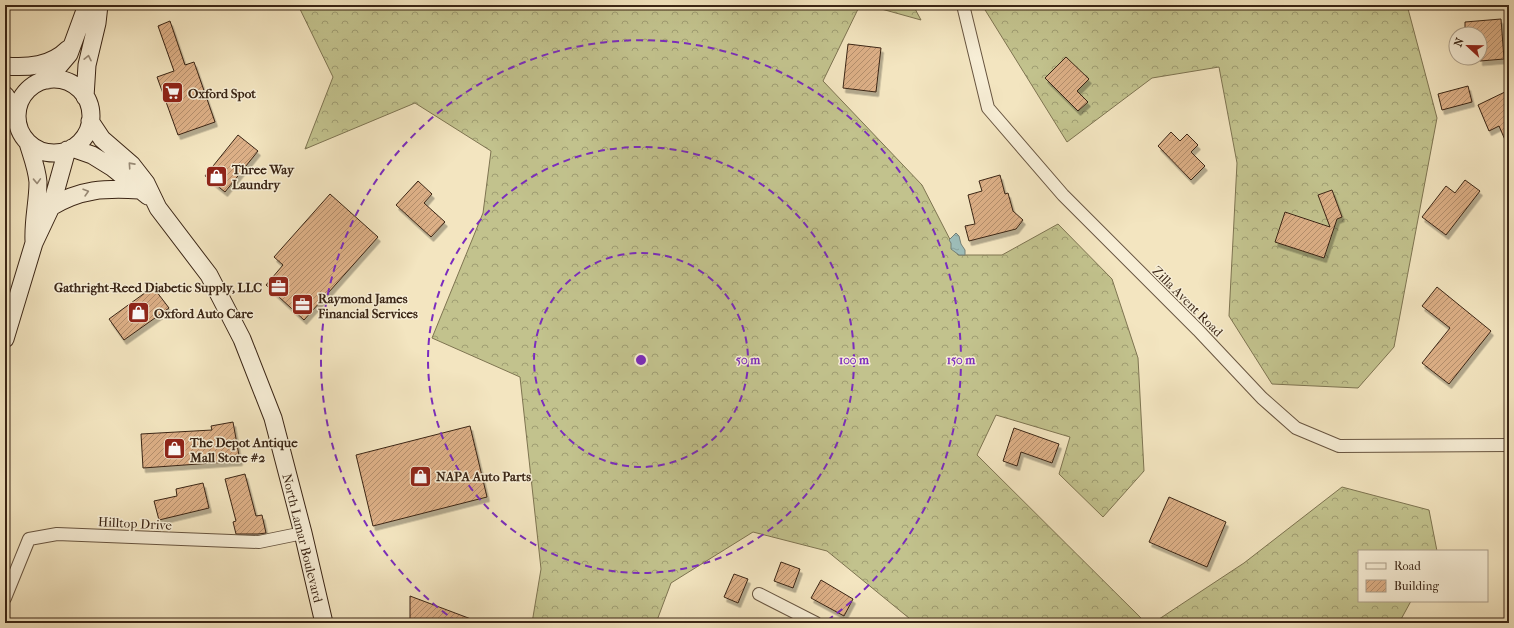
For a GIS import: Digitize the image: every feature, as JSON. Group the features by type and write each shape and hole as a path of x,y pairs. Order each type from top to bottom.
{"main road":[{"path":"44,81 64,62 74,41 87,5"},
{"path":"85,97 87,65 98,23 99,5"},
{"path":"5,68 37,66 48,62 65,52 74,41"},
{"path":"5,68 44,81"},
{"path":"28,143 43,151 59,153 69,149 84,137 90,121 88,105 81,91 62,80 44,81 34,85 22,97 17,113 19,129 28,143 38,183 34,219 34,243"},
{"path":"5,96 17,113"},
{"name":"North Lamar Boulevard","path":"90,121 102,139 132,164 146,183 145,194"},
{"path":"5,339 34,243 50,208 69,149"},
{"name":"North Lamar Boulevard","path":"69,149 92,155 113,168 145,194 208,275 242,339 272,418 303,533 324,623"},
{"path":"50,208 72,197 98,189 145,194"}],"street":[{"name":"Zilla Avent Road","path":"963,5 988,108 1063,195 1198,330 1262,398 1296,428 1339,446 1509,445"},
{"name":"Hilltop Drive","path":"5,598 29,539 57,534 259,542 303,533"},
{"path":"759,594 816,623"}],"green space":[{"path":"298,5 860,5 823,81 922,185 958,255 1002,255 1058,224 1112,279 1138,358 1144,471 1103,517 1059,474 1070,437 996,415 977,455 1146,623 915,623 827,551 753,532 671,583 656,623 532,623 541,569 520,377 432,338 483,213 491,151 415,103 305,149 333,77"},
{"path":"867,5 913,5 921,20"},
{"path":"982,5 1407,5 1437,118 1394,347 1358,388 1272,384 1229,316 1237,163 1219,67 1152,78 1067,142"},
{"path":"1342,487 1429,510 1437,550 1358,550 1358,602 1410,602 1399,623 1153,623 1244,563"}],"water":[{"path":"956,233 959,236 961,244 965,250 965,255 959,255 951,249 951,243 949,240"}],"building":[{"path":"1501,19 1504,59 1488,60 1488,26 1465,26 1465,22"},
{"path":"170,21 185,65 194,62 215,122 178,135 157,77 174,71 158,26"},
{"path":"848,44 881,48 876,92 843,88"},
{"path":"1066,57 1089,79 1077,91 1088,102 1078,111 1045,78"},
{"path":"1468,86 1472,102 1442,110 1438,94"},
{"path":"1509,90 1509,149 1499,126 1489,131 1478,105"},
{"path":"1171,132 1180,141 1187,134 1198,145 1191,152 1205,166 1191,180 1158,146"},
{"path":"238,135 258,151 225,192 205,176"},
{"path":"1000,175 1005,194 1008,193 1013,211 1023,220 1016,229 969,241 965,226 975,224 968,195 982,191 979,181"},
{"path":"1465,180 1480,191 1446,235 1422,217 1446,186 1455,193"},
{"path":"418,181 432,194 424,203 445,222 431,237 396,205"},
{"path":"1332,190 1342,217 1337,219 1324,258 1275,242 1285,212 1330,227 1318,195"},
{"path":"330,194 378,237 304,320 266,285 283,265 274,257"},
{"name":"Oxford Auto Care","path":"153,287 169,308 124,340 109,319"},
{"path":"1437,287 1491,331 1449,384 1422,363 1450,328 1422,306"},
{"name":"The Depot Antique Mall Store #2","path":"233,422 240,461 143,468 141,434 212,430 211,426"},
{"name":"NAPA Auto Parts","path":"470,426 487,497 373,526 356,455"},
{"path":"1014,428 1059,444 1052,463 1021,452 1017,466 1003,461"},
{"path":"245,474 256,516 262,515 266,533 236,534 233,522 236,521 225,479"},
{"path":"203,483 209,508 159,520 154,501 177,496 176,489"},
{"path":"1169,497 1226,522 1207,567 1149,542"},
{"path":"781,562 800,569 793,588 774,581"},
{"path":"734,574 748,579 738,603 724,597"},
{"path":"821,580 853,599 844,616 811,598"},
{"path":"410,596 479,622 410,623"}],"place":[{"name":"Oxford Spot","path":"173,93"},
{"name":"Three Way Laundry","path":"217,176"},
{"name":"Gathright-Reed Diabetic Supply, LLC","path":"278,287"},
{"name":"Raymond James Financial Services","path":"303,305"},
{"name":"Oxford Auto Care","path":"139,313"},
{"name":"The Depot Antique Mall Store #2","path":"174,449"},
{"name":"NAPA Auto Parts","path":"421,476"}]}
